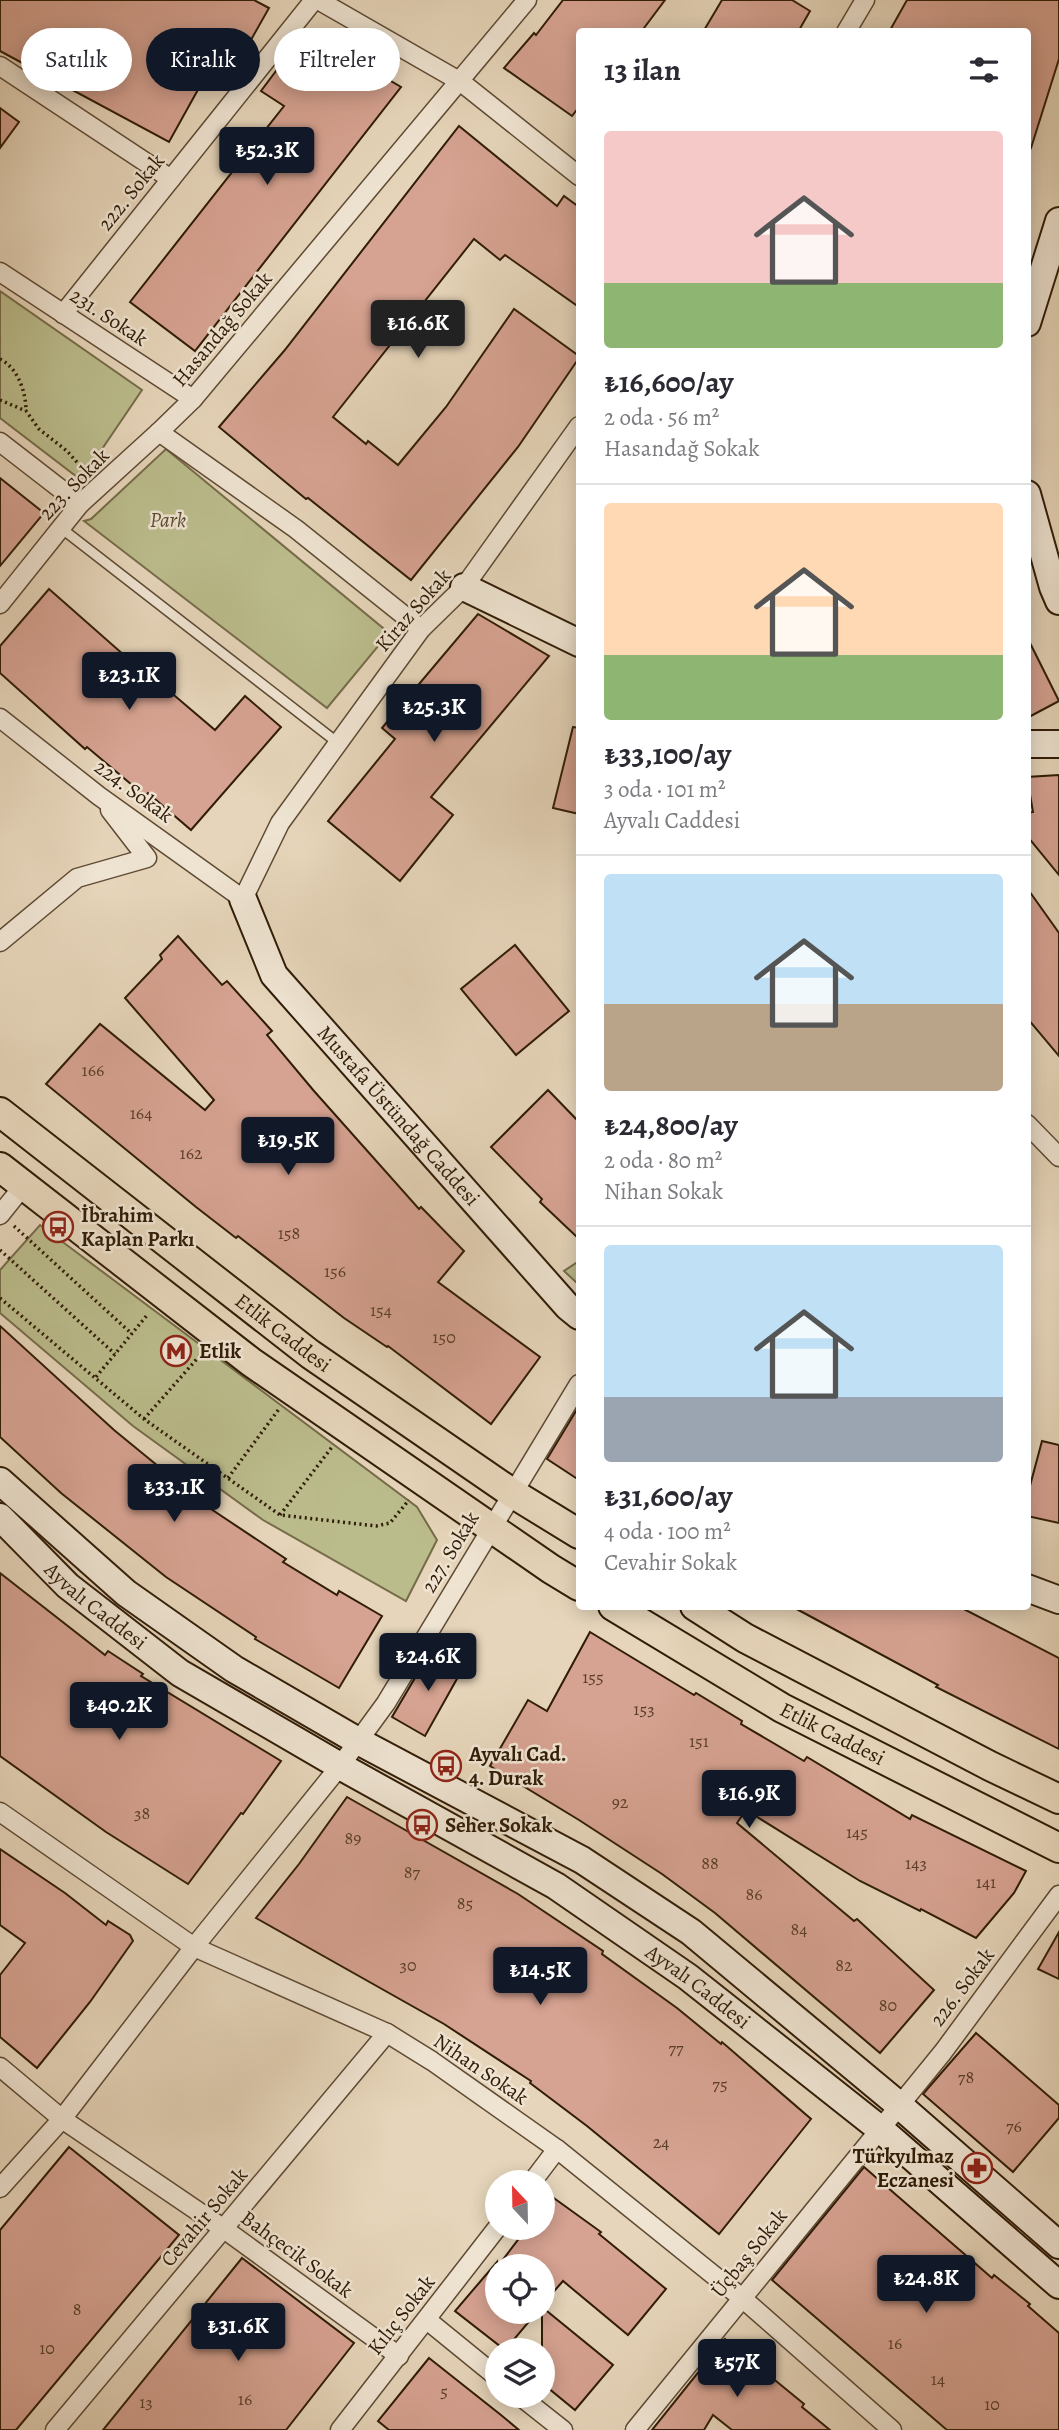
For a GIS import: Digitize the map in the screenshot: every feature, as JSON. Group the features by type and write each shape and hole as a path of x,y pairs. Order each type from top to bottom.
{"main road":[{"path":"1031,310 1059,221"},
{"path":"1031,509 1052,587 1059,601"},
{"path":"464,587 576,642"},
{"path":"1031,744 1059,744"},
{"name":"Mustafa Üstündağ Caddesi","path":"243,899 274,975 576,1314"},
{"name":"Etlik Caddesi","path":"0,1112 310,1353 512,1493 576,1532"},
{"name":"Etlik Caddesi","path":"0,1167 293,1391 576,1584"},
{"name":"Ayvalı Caddesi","path":"0,1481 126,1593 234,1669 358,1741 582,1860 691,1932 899,2105 1059,2245"},
{"name":"Ayvalı Caddesi","path":"0,1517 68,1586 180,1673 556,1886 688,1977 880,2129 1059,2285"},
{"path":"1031,1590 1059,1600"},
{"name":"Etlik Caddesi","path":"620,1610 782,1708 1059,1848"},
{"name":"Etlik Caddesi","path":"702,1610 757,1644 1059,1799"}],"street":[{"path":"316,0 461,82 576,174"},
{"name":"222. Sokak","path":"63,314 316,0"},
{"name":"Hasandağ Sokak","path":"159,432 193,399 527,0"},
{"path":"848,28 865,0"},
{"path":"0,66 171,179"},
{"name":"231. Sokak","path":"0,272 193,399"},
{"name":"Kiraz Sokak","path":"243,899 280,823 421,629 464,587 576,430"},
{"path":"159,432 296,528 421,629"},
{"name":"223. Sokak","path":"0,604 80,505 159,432"},
{"path":"0,442 80,505"},
{"name":"224. Sokak","path":"0,718 99,796 243,899"},
{"path":"0,942 76,878 147,858 99,796"},
{"path":"1031,1128 1059,1157"},
{"path":"0,1215 24,1185"},
{"name":"227. Sokak","path":"358,1741 386,1703 576,1389"},
{"path":"0,2188 62,2119 194,1947 358,1741"},
{"name":"Nihan Sokak","path":"0,1812 194,1947 387,2034 557,2149 742,2298 892,2430"},
{"name":"226. Sokak","path":"899,2105 943,2052 1059,1895"},
{"name":"Cevahir Sokak","path":"55,2430 387,2034"},
{"name":"Bahçecik Sokak","path":"0,2067 62,2119 224,2229 399,2356"},
{"name":"Üçbaş Sokak","path":"635,2430 899,2105"},
{"path":"541,2170 557,2149"},
{"name":"Kılıç Sokak","path":"340,2430 488,2240"},
{"path":"427,2320 485,2367"},
{"path":"535,2408 563,2430"}],"lane":[{"path":"61,528 338,743"}],"path":[{"path":"0,359 6,362 20,381 26,397 26,411"},
{"path":"0,400 26,411 39,429 82,467 80,505"},
{"path":"0,1215 132,1334"},
{"path":"0,1250 115,1354"},
{"path":"96,1377 164,1294"},
{"path":"0,1298 144,1419 280,1515 376,1526 390,1523 424,1481"},
{"path":"144,1419 217,1335"},
{"path":"228,1478 293,1391"},
{"path":"280,1515 346,1427"}],"green space":[{"path":"0,291 142,390 81,480 0,418"},
{"name":"Park","path":"166,449 389,633 327,708 84,521 91,519"},
{"path":"40,1225 417,1507 437,1540 406,1601 263,1520 133,1426 0,1313 0,1270"},
{"path":"576,1263 576,1282 564,1271"}],"building":[{"path":"0,0 254,0 269,8 258,28 146,28 146,91 197,91 169,142 74,91 132,91 132,28 21,28 21,62 0,51"},
{"path":"563,0 665,0 644,28 576,28 576,111 572,116 504,68 534,33 536,35"},
{"path":"722,0 792,0 810,11 800,28 705,28"},
{"path":"907,0 1059,0 1059,59 1031,148 1031,28 891,28"},
{"path":"274,74 274,91 398,91 195,351 130,302 284,106 261,91"},
{"path":"0,108 19,122 0,148"},
{"path":"459,126 557,206 564,196 576,205 576,305 505,255 500,260 474,239 333,417 366,444 368,441 398,465 446,407 514,309 576,354 576,362 518,447 411,580 219,427 284,351"},
{"path":"0,478 44,513 0,566"},
{"path":"49,589 159,686 161,684 215,730 245,696 281,727 191,830 148,793 145,796 87,747 85,749 0,673 0,646"},
{"path":"478,614 549,656 431,797 453,815 400,881 328,821 395,739 382,728"},
{"path":"1031,645 1059,701 1031,716"},
{"path":"573,727 576,728 576,813 553,808"},
{"path":"1059,775 1059,875 1031,841 1031,777"},
{"path":"1031,894 1059,933 1059,1056 1031,1023"},
{"path":"178,936 222,985 227,981 272,1031 267,1035 314,1091 419,1209 421,1207 464,1251 438,1282 540,1357 491,1424 388,1346 344,1318 238,1236 236,1238 46,1084 100,1024 205,1110 214,1100 125,998 162,959 160,955"},
{"path":"515,945 569,1011 516,1055 461,989"},
{"path":"548,1090 576,1119 576,1236 540,1202 542,1199 491,1147"},
{"path":"0,1326 114,1430 208,1507 286,1559 283,1562 337,1595 339,1591 382,1616 339,1688 255,1639 256,1637 166,1577 61,1493 0,1437"},
{"path":"576,1411 576,1478 547,1459"},
{"path":"1042,1441 1059,1445 1059,1523 1031,1517 1031,1482"},
{"path":"0,1573 105,1655 108,1651 143,1674 141,1676 281,1761 188,1884 106,1832 0,1756"},
{"path":"798,1610 966,1610 1059,1658 1059,1749 936,1687 938,1685"},
{"path":"590,1632 694,1695 696,1693 742,1721 741,1724 804,1761 807,1757 910,1819 912,1815 1026,1871 1014,1893 976,1938 860,1881 746,1810 737,1823 854,1921 857,1919 934,1990 880,2053 715,1913 662,1874 490,1766 528,1700 547,1711"},
{"path":"432,1649 463,1668 425,1736 392,1717"},
{"path":"347,1797 518,1894 603,1951 602,1954 677,2008 721,2044 722,2042 811,2119 719,2234 530,2083 531,2081 444,2024 256,1918"},
{"path":"0,1849 65,1893 106,1925 108,1921 130,1935 133,1941 90,2002 37,2068 0,2037 0,1975 25,1943 0,1925"},
{"path":"1059,1932 1059,1979 1038,1969"},
{"path":"976,2033 1059,2105 1059,2118 1013,2172 923,2094"},
{"path":"69,2147 179,2235 16,2430 0,2430 0,2230"},
{"path":"864,2167 992,2278 994,2275 1030,2304 1028,2306 1059,2333 1059,2430 947,2430 772,2280"},
{"path":"555,2199 601,2232 599,2234 666,2289 628,2335 563,2281 555,2290 555,2254 507,2254 518,2240 555,2240"},
{"path":"242,2258 354,2343 286,2430 103,2430"},
{"path":"485,2276 485,2324 527,2324 515,2338 490,2338 455,2311"},
{"path":"555,2318 613,2365 575,2410 555,2394 555,2338 542,2338 542,2324 555,2324"},
{"path":"725,2339 804,2404 802,2407 830,2430 732,2430 713,2415 704,2430 652,2430"},
{"path":"429,2358 485,2403 485,2408 492,2408 519,2430 389,2430 378,2421"}],"place":[{"name":"İbrahim Kaplan Parkı","path":"58,1227"},
{"name":"Etlik","path":"176,1351"},
{"name":"Ayvalı Cad. 4. Durak","path":"446,1766"},
{"name":"Seher Sokak","path":"422,1825"},
{"name":"Türkyılmaz Eczanesi","path":"977,2168"}]}
